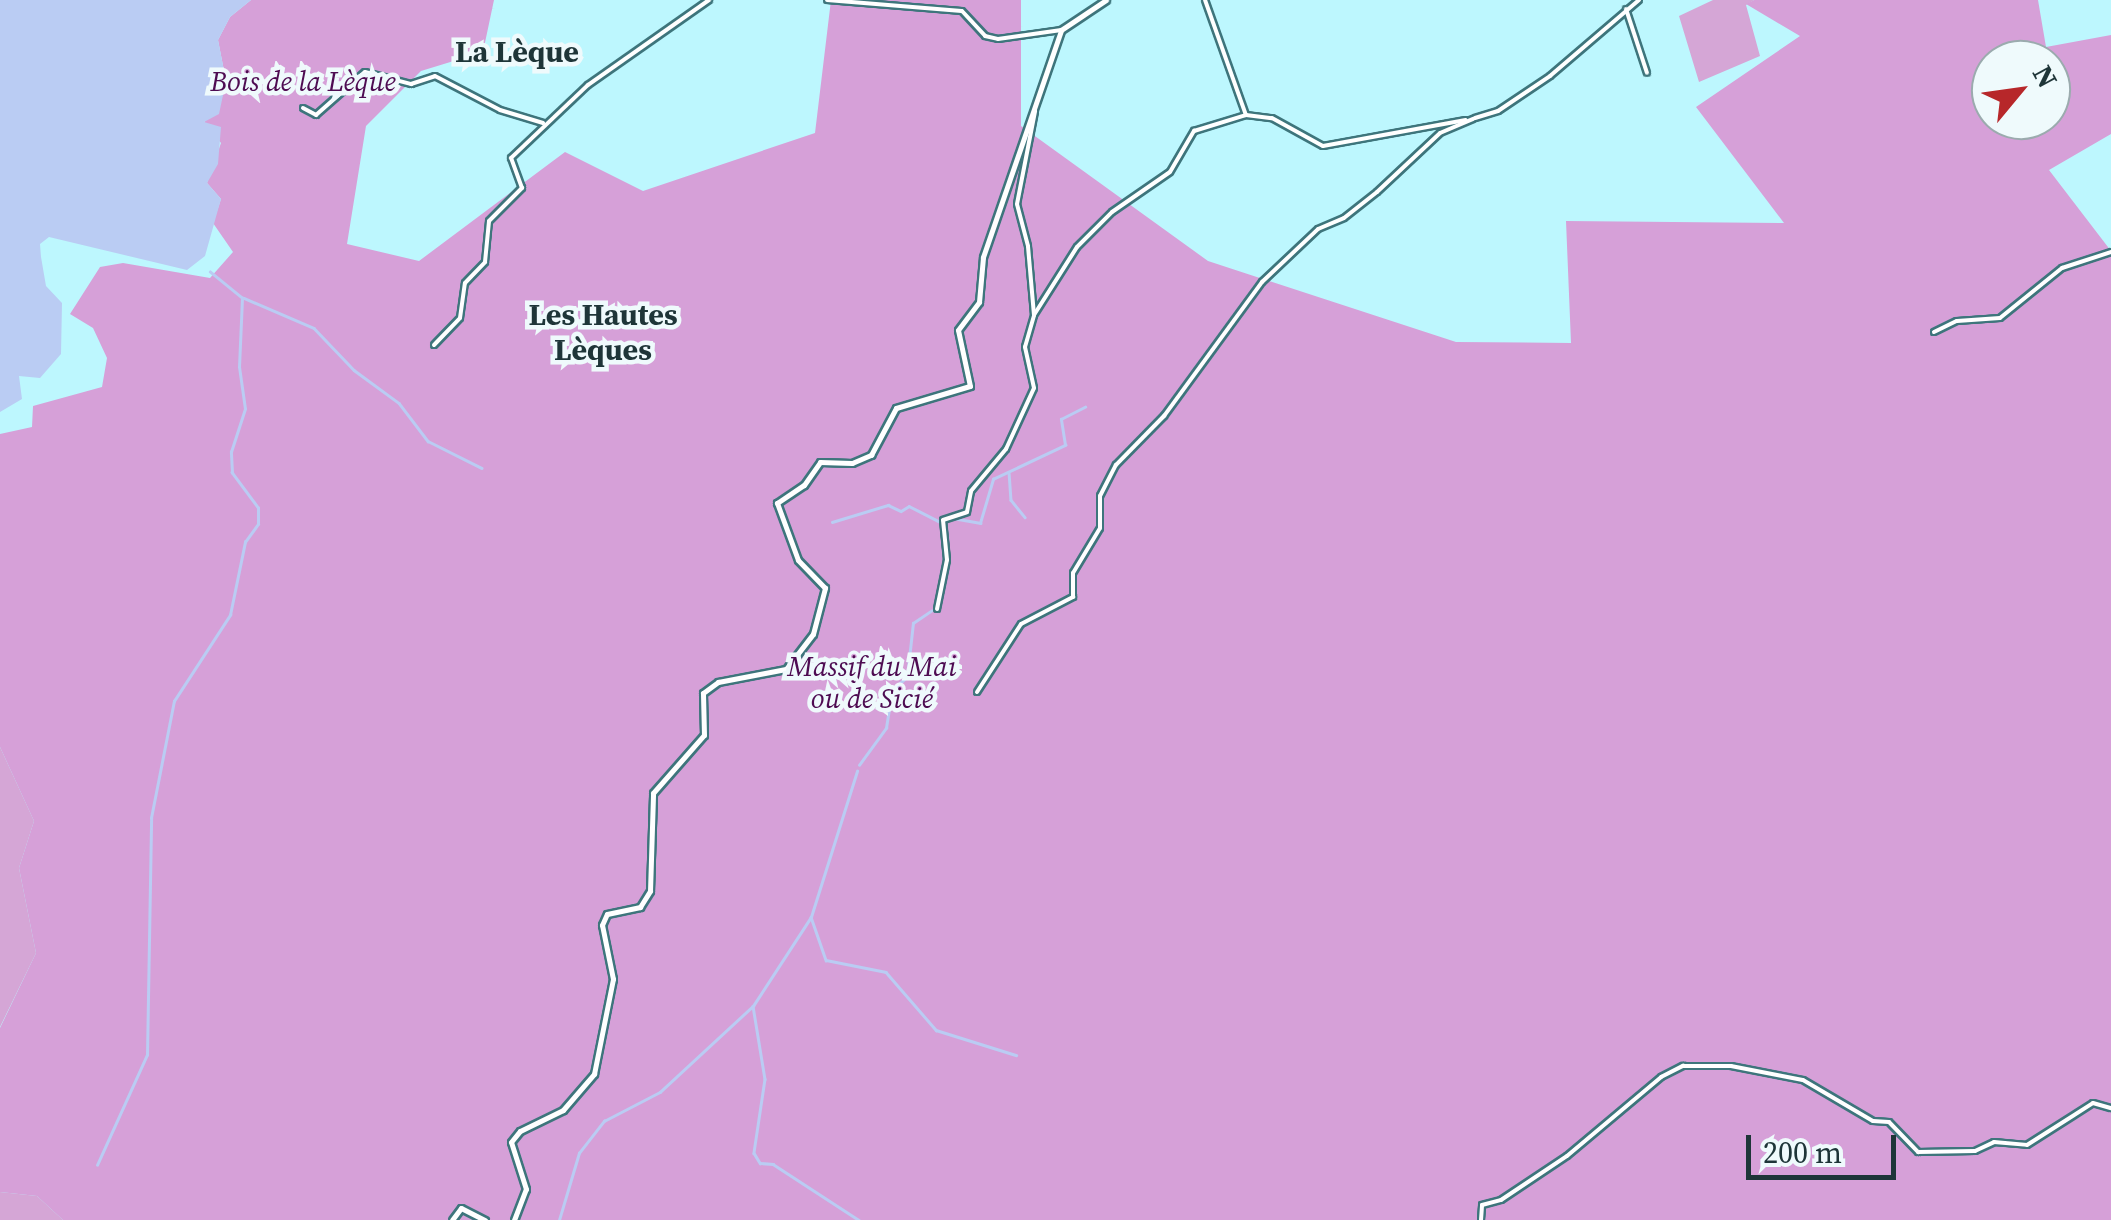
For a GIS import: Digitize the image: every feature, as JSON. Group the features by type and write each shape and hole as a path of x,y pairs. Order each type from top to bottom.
{"street":[{"path":"695,0 700,8"},
{"path":"434,345 460,318 466,282 485,262 489,222 522,188 511,158 543,123 709,0"},
{"path":"826,0 962,10 985,36 998,39 1061,30 1106,0"},
{"path":"1206,0 1246,115"},
{"path":"977,692 1021,624 1073,597 1073,574 1100,528 1100,496 1116,465 1164,416 1262,282 1318,228 1344,218 1440,133 1498,111 1550,76 1640,0"},
{"path":"1626,9 1647,73"},
{"path":"514,1220 526,1188 511,1142 520,1131 563,1110 594,1074 613,979 602,926 607,914 640,906 650,891 652,792 704,735 703,693 718,682 786,669 813,634 825,588 798,560 776,504 804,485 820,462 852,463 872,455 896,408 970,386 958,330 979,302 982,257 1036,112 1061,30"},
{"path":"303,108 316,115 365,72 411,84 435,76 500,110 543,123"},
{"path":"1034,314 1017,204 1036,112"},
{"path":"937,609 947,560 943,520 967,512 971,491 1006,449 1032,397 1034,365 1025,346 1034,314 1069,257 1123,204 1170,172 1194,131 1246,115 1278,120 1315,147 1473,119"},
{"path":"1934,332 1957,321 2000,318 2062,268 2111,252"},
{"path":"1481,1220 1482,1205 1516,1191 1567,1156 1661,1076 1683,1066 1731,1066 1803,1080 1873,1120 1888,1122 1918,1152 1975,1152 1994,1142 2027,1144 2093,1104 2111,1108"},
{"path":"452,1220 461,1208 485,1220"}],"shaded area":[{"path":"1713,0 1754,0 1746,5 1760,56 1699,82 1679,16"},
{"path":"0,747 34,821 19,868 36,953 0,1027"},
{"path":"0,1192 37,1196 63,1220 0,1220"}],"green space":[{"name":"Massif du Mai ou de Sicié","path":"251,0 494,0 483,52 421,71 366,126 347,244 419,261 565,152 643,191 815,133 831,0 1021,0 1021,126 1208,261 1456,342 1571,343 1566,221 1784,223 1696,107 1800,36 1746,4 1754,0 2038,0 2045,40 1971,40 1971,140 2071,140 2071,42 2111,35 2111,134 2049,170 2111,251 2111,1220 63,1220 37,1196 0,1192 0,1028 36,953 19,868 34,821 0,747 0,434 32,427 33,406 102,387 107,358 93,328 70,314 100,267 123,263 210,278 233,252 213,223 221,199 207,183 221,143 204,122 219,109 226,81 218,40 230,17"}],"water":[{"path":"0,0 251,0 230,17 218,40 226,81 219,114 204,122 221,127 218,164 207,183 221,199 205,256 187,270 49,237 40,244 41,257 46,286 62,303 61,354 40,378 19,376 22,399 0,412"}],"waterway":[{"path":"97,1165 147,1055 151,818 174,701 230,615 245,542 258,524 258,508 232,473 231,452 245,409 239,367 242,298 210,272"},
{"path":"244,298 314,328 354,370 399,403 428,441 482,468"},
{"path":"947,517 980,523 993,479 1065,445 1061,419 1085,407"},
{"path":"1009,472 1011,500 1025,517"},
{"path":"832,522 888,505 901,511 909,506 941,522"},
{"path":"859,765 886,728 892,690 907,677 913,623 931,611"},
{"path":"559,1220 579,1153 604,1121 660,1092 753,1006 811,917 857,771"},
{"path":"811,917 826,960 886,972 936,1030 1016,1055"},
{"path":"753,1006 765,1079 754,1153 760,1163 773,1164 859,1220"}],"district":[{"name":"La Lèque","path":"517,52"},
{"name":"Les Hautes Lèques","path":"603,332"}],"park label":[{"name":"Bois de la Lèque","path":"303,81"}]}
